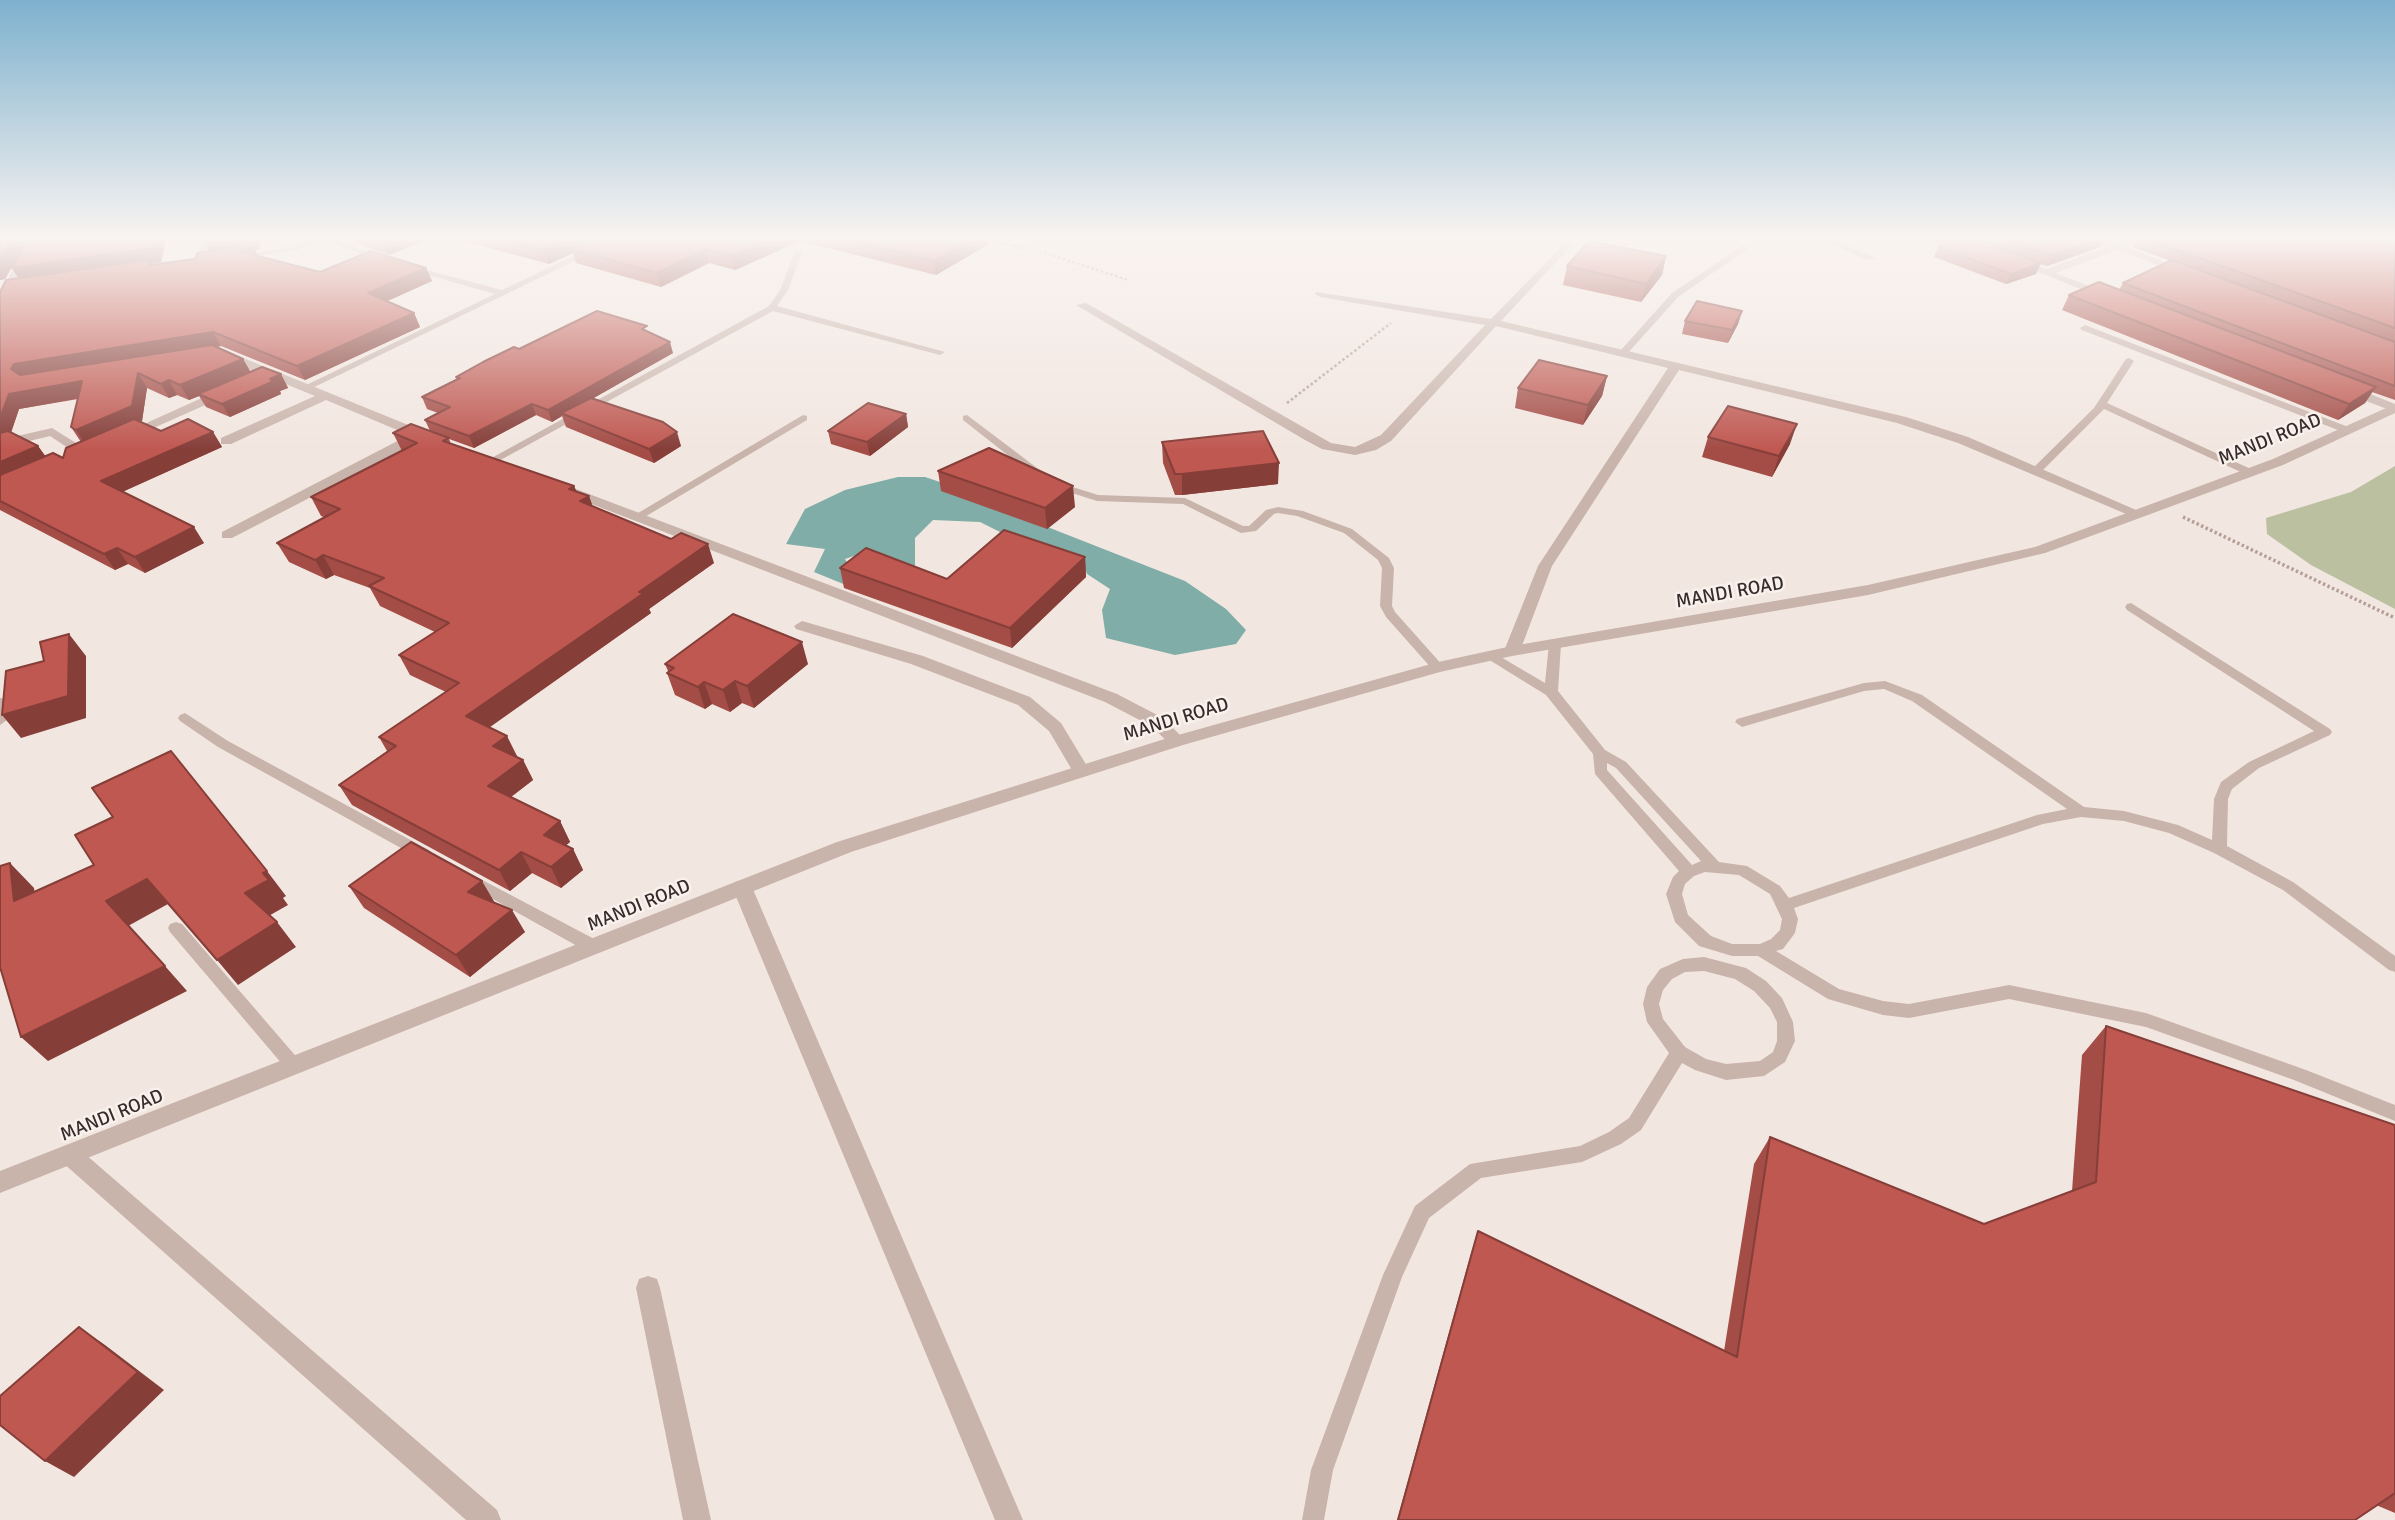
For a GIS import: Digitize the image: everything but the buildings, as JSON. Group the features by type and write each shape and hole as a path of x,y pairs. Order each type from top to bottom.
{"street":[{"path":"1087,308 1327,446 1355,451 1371,447 1387,438 1508,308"},
{"path":"1397,308 1496,323 1624,352 1934,430 2136,513"},
{"path":"210,356 221,353 253,379 303,388 443,443"},
{"path":"1512,651 1545,566 1676,365"},
{"path":"0,443 47,432 61,435 91,450 253,379"},
{"path":"2330,383 2395,408"},
{"path":"226,441 323,397"},
{"name":"MANDI ROAD","path":"0,1182 844,847 1177,741 1437,667 1512,651 1920,580 2040,550 2249,472 2395,408"},
{"path":"227,535 419,435"},
{"path":"485,459 516,470"},
{"path":"553,484 1111,698 1148,716 1177,741"},
{"path":"802,626 917,660 1024,701 1055,727 1081,771"},
{"path":"743,887 1009,1520"},
{"path":"70,1155 487,1520"},
{"path":"648,1288 697,1520"}],"lane":[{"path":"303,388 472,308"},
{"path":"485,459 771,308"},
{"path":"776,308 940,352"},
{"path":"1624,352 1663,308"},
{"path":"2085,328 2341,433"},
{"path":"2036,471 2103,405 2129,360"},
{"path":"2196,381 2341,433"},
{"path":"2103,405 2249,472"},
{"path":"639,516 803,418"},
{"path":"967,418 1028,468 1066,490 1082,495 1185,501 1241,530 1252,529 1270,512 1278,510 1309,516 1348,531 1383,558 1388,568 1386,606 1437,667"},
{"path":"2131,607 2325,732 2254,765 2226,786 2221,799 2219,849"},
{"path":"1551,692 1555,644"},
{"path":"1489,656 1551,692 1559,706 1600,753 1621,765 1714,866"},
{"path":"1742,722 1864,687 1885,685 1917,698 2081,812"},
{"path":"0,720 2,702"},
{"path":"185,718 223,744 594,947"},
{"path":"1600,753 1600,771 1689,872"},
{"path":"1785,905 2042,819 2081,812 2124,816 2174,829 2219,849 2288,886 2395,965"},
{"path":"1714,866 1742,870 1759,878 1775,890 1785,905 1790,919 1787,933 1777,944 1761,950 1732,950 1705,941 1681,918 1674,894 1678,881 1689,872 1714,866"},
{"path":"176,928 294,1066"},
{"path":"1727,968 1732,950"},
{"path":"1761,950 1835,993 1883,1008 1909,1011 2009,992 2146,1020 2300,1075 2395,1114"},
{"path":"1704,964 1727,968 1760,986 1776,1003 1785,1022 1786,1041 1779,1057 1764,1068 1726,1072 1701,1065 1679,1052 1655,1022 1651,1003 1655,987 1665,974 1683,966 1704,964"},
{"path":"1312,1520 1322,1470 1393,1275 1422,1212 1477,1170 1582,1154 1615,1138 1635,1124 1679,1052"}],"path":[{"path":"1273,414 1408,310"},
{"path":"2157,505 2395,618"}],"green space":[{"path":"2395,466 2395,609 2311,565 2267,534 2266,518 2351,492"}],"water":[{"path":"898,477 925,477 955,487 989,504 1185,581 1226,609 1246,630 1236,644 1175,655 1106,638 1102,610 1110,589 1087,574 1082,560 1004,534 980,522 933,520 915,538 915,569 869,551 845,559 858,580 858,590 814,572 825,549 786,544 805,509 845,490"}]}
